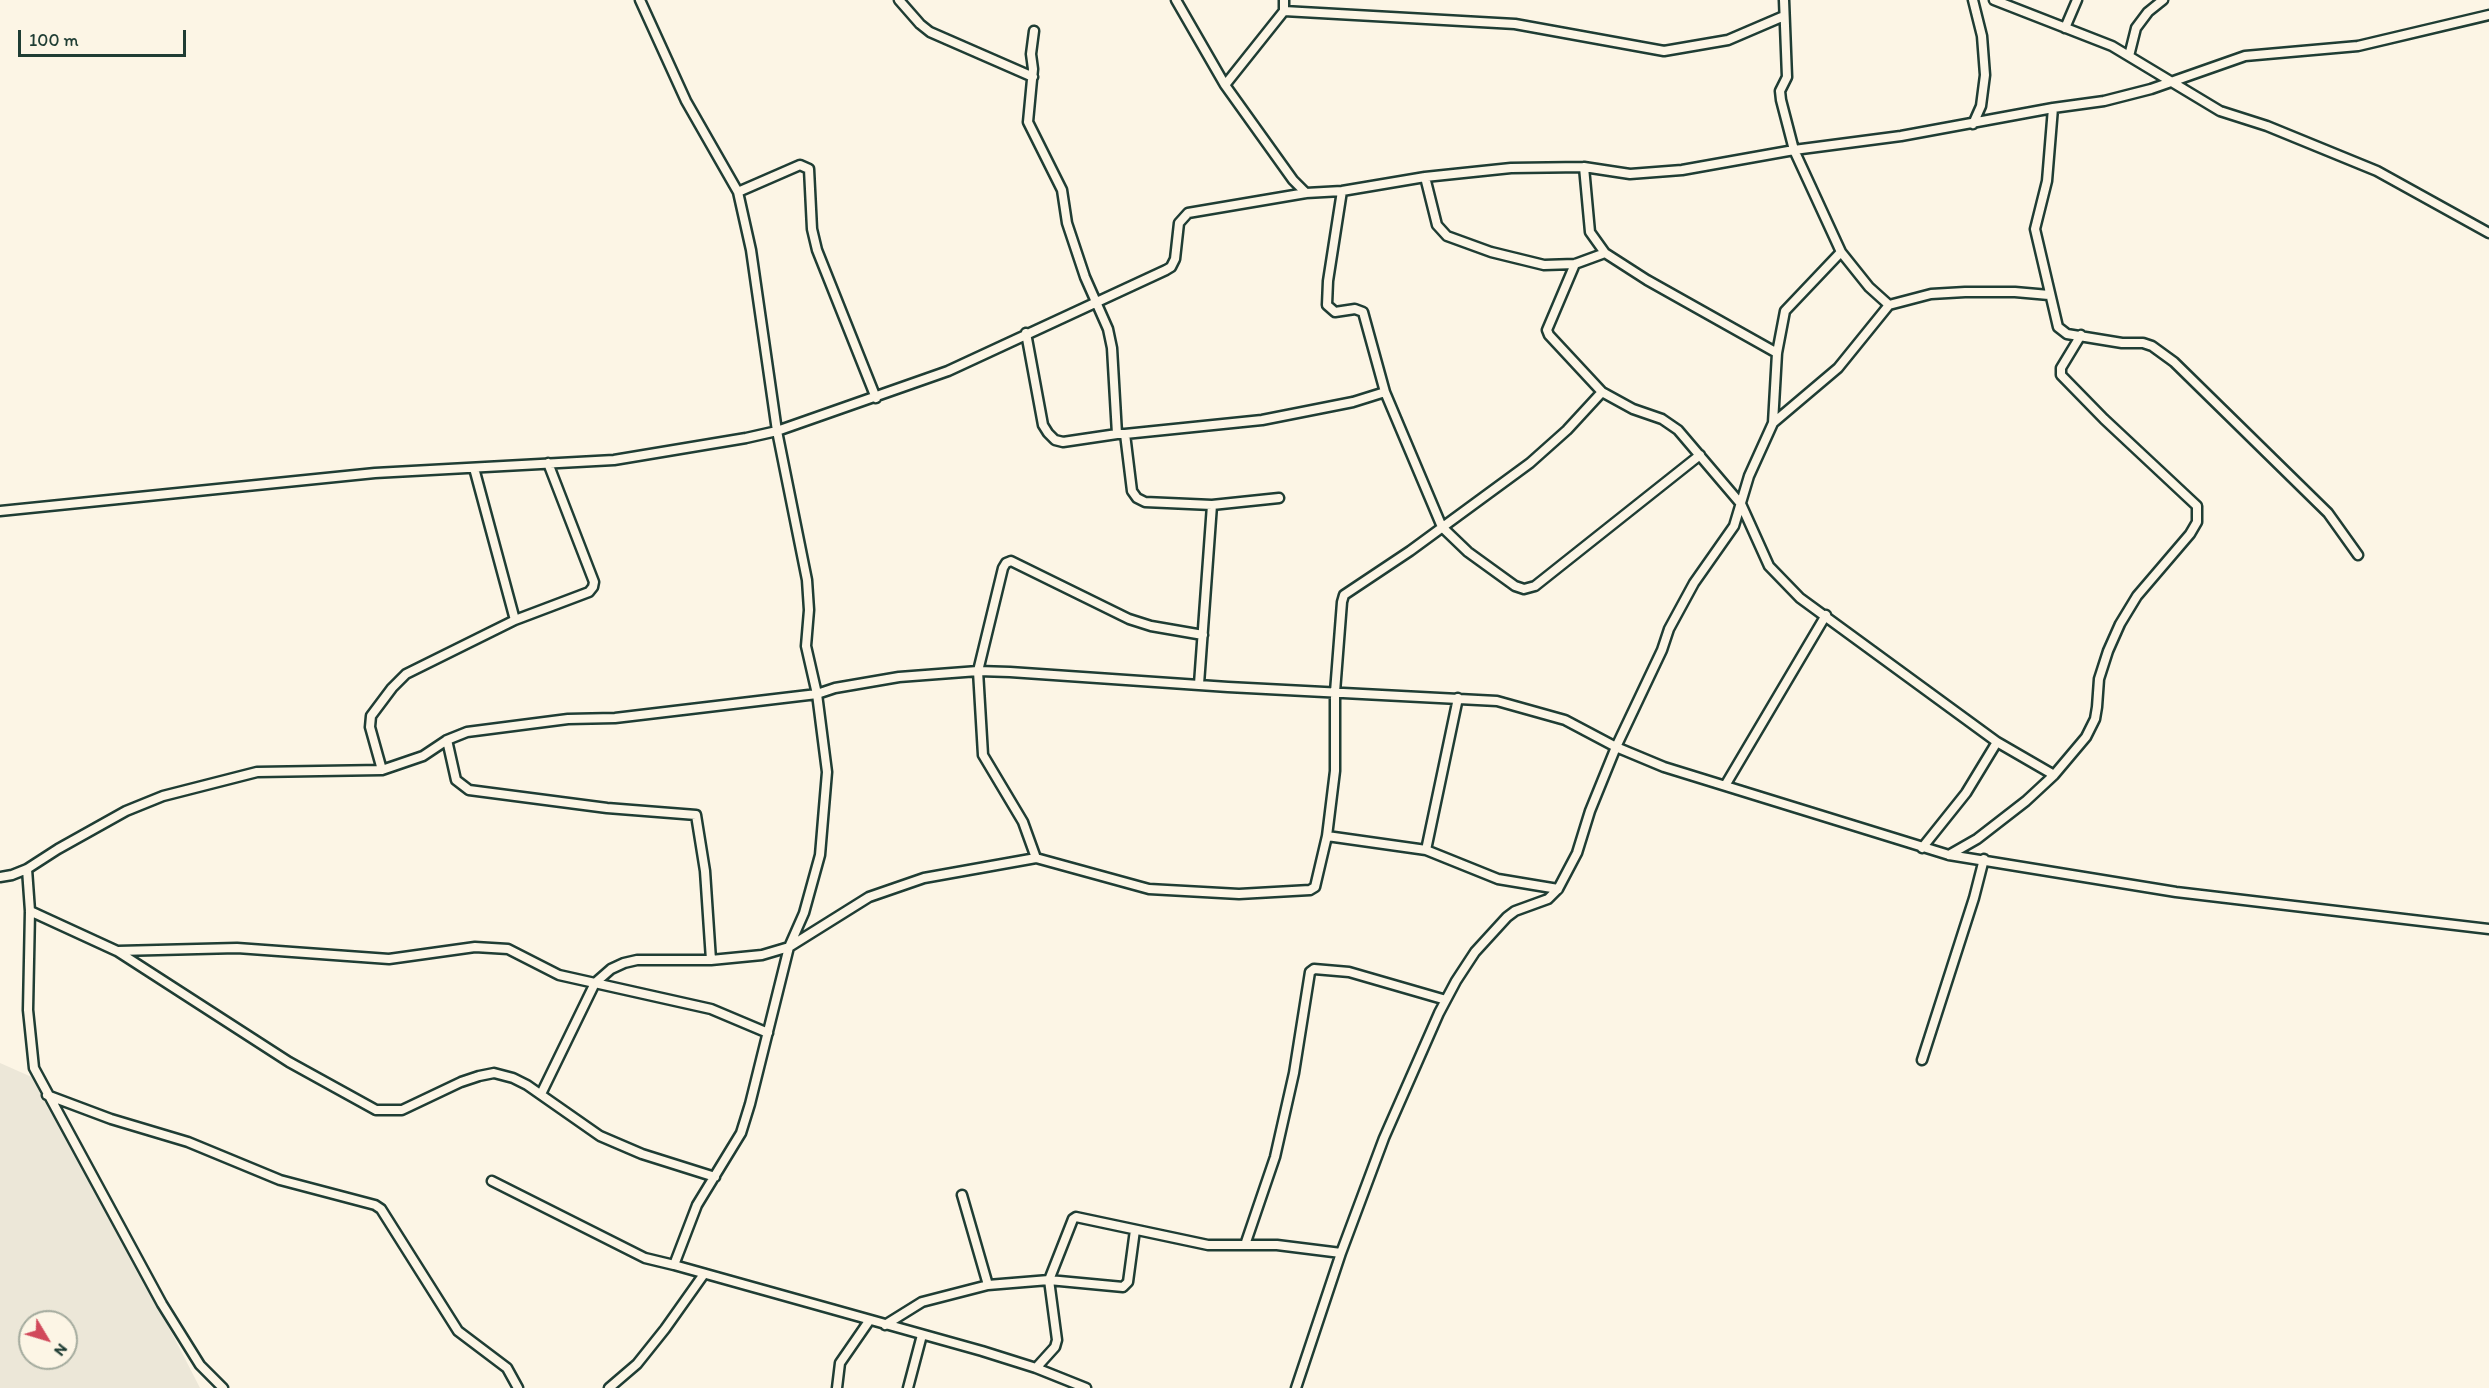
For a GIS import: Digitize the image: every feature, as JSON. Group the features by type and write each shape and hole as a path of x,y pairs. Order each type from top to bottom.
{"street":[{"path":"640,0 686,101 738,192 751,250 777,431 807,580 809,610 806,646 817,694 827,772 822,846 804,913 789,946 761,1069 741,1133 693,1213 674,1265"},
{"path":"899,0 930,32 1033,76"},
{"path":"1176,0 1225,85 1293,180 1306,193"},
{"path":"1225,85 1284,11 1284,0"},
{"path":"1784,0 1787,77 1780,91 1794,150 1841,252 1869,286 1889,305"},
{"path":"1973,0 1982,36 1985,75 1981,106 1973,124"},
{"path":"1994,0 2112,46 2172,80 2220,111 2267,126 2377,171 2489,233"},
{"path":"2065,28 2077,0"},
{"path":"2129,56 2136,28 2148,12 2163,0"},
{"path":"1284,11 1515,24 1664,51 1728,40 1784,16"},
{"path":"0,511 375,473 614,460 777,431 948,371 1171,267 1175,259 1179,223 1188,213 1306,193 1342,191 1425,177 1511,168 1584,167 1630,174 1682,170 2104,101 2151,89 2245,56 2358,46 2489,15"},
{"path":"1034,31 1031,54 1033,76 1028,122 1062,190 1067,223 1112,348 1121,434 1132,490 1137,498 1145,502 1212,505 1279,498"},
{"path":"2053,108 2047,181 2035,220 2035,229 2049,295 2061,332 2122,343 2143,343 2152,346 2174,362 2328,513 2358,555"},
{"path":"738,192 800,165 808,169 812,229 817,250 876,398"},
{"path":"1584,167 1590,232 1605,253 1680,299 1778,353"},
{"path":"1425,177 1437,225 1448,236 1491,252 1544,265 1575,264 1605,253"},
{"path":"1342,191 1328,280 1327,305 1335,312 1355,309 1363,312 1385,392 1442,527 1468,552 1515,586 1524,589 1535,586 1700,455"},
{"path":"1296,1388 1341,1253 1384,1138 1446,1000 1475,952 1500,924 1515,911 1548,899 1558,889 1577,853 1590,811 1616,747 1680,607 1728,536 1749,476 1773,423 1778,353 1785,311 1841,252"},
{"path":"1575,264 1547,333 1602,392 1634,409 1671,424 1741,504 1769,566 1800,597 1997,742 2054,775"},
{"path":"1773,423 1838,368 1889,305 1931,294 2015,292 2049,295"},
{"path":"1026,333 1043,425 1055,440 1063,442 1262,420 1353,402 1385,392"},
{"path":"1949,855 1989,831 2054,775 2086,737 2095,719 2098,679 2121,624 2137,596 2190,534 2197,522 2197,506 2104,419 2061,375 2061,368 2081,335"},
{"path":"541,1094 595,983 624,963 637,960 711,960 762,955 789,946 849,907 888,889 924,878 1036,858 1149,889 1239,894 1310,890 1315,887 1328,836 1335,771 1335,692 1344,595 1530,463 1567,430 1602,392"},
{"path":"382,770 370,722 371,716 392,688 418,666 515,621 589,592 594,582 548,463"},
{"path":"474,468 515,621"},
{"path":"1199,684 1212,505"},
{"path":"1036,858 1023,822 983,755 978,671 1003,568 1011,561 1129,619 1150,626 1203,635"},
{"path":"1726,784 1826,615"},
{"path":"0,877 27,869 126,811 163,796 257,772 382,770 423,756 447,740 467,732 568,719 615,718 817,694 835,688 898,677 978,671 1497,701 1566,720 1616,747 1664,767 1726,784 1949,855 2176,892 2489,929"},
{"path":"1426,850 1458,698"},
{"path":"447,740 456,780 469,790 607,808 696,815 705,871 711,960"},
{"path":"1922,848 1966,793 1997,742"},
{"path":"1328,836 1426,850 1498,879 1558,889"},
{"path":"1922,1060 1974,898 1984,859"},
{"path":"27,869 30,911 28,1010 34,1068 162,1304 201,1365 223,1388"},
{"path":"30,911 117,951 289,1062 376,1110 402,1110 461,1082 494,1073 513,1077 600,1136 652,1158 715,1177"},
{"path":"117,951 237,948 389,959 475,947 508,949 559,975 711,1009 768,1033"},
{"path":"1245,1245 1275,1156 1294,1073 1310,972 1314,969 1366,976 1446,1000"},
{"path":"47,1095 111,1119 188,1142 280,1180 375,1205 387,1216 458,1331 507,1368 518,1388"},
{"path":"492,1181 645,1258 982,1351 1036,1368 1086,1388"},
{"path":"962,1195 988,1285"},
{"path":"1036,1368 1055,1347 1057,1340 1049,1280 1074,1217 1208,1245 1277,1245 1341,1253"},
{"path":"885,1325 922,1302 988,1285 1049,1280 1124,1287 1128,1282 1135,1230"},
{"path":"609,1388 637,1364 704,1274"},
{"path":"837,1388 840,1363 869,1321"},
{"path":"908,1388 922,1335"}],"shaded area":[{"path":"0,1063 43,1082 200,1388 0,1388"}]}
